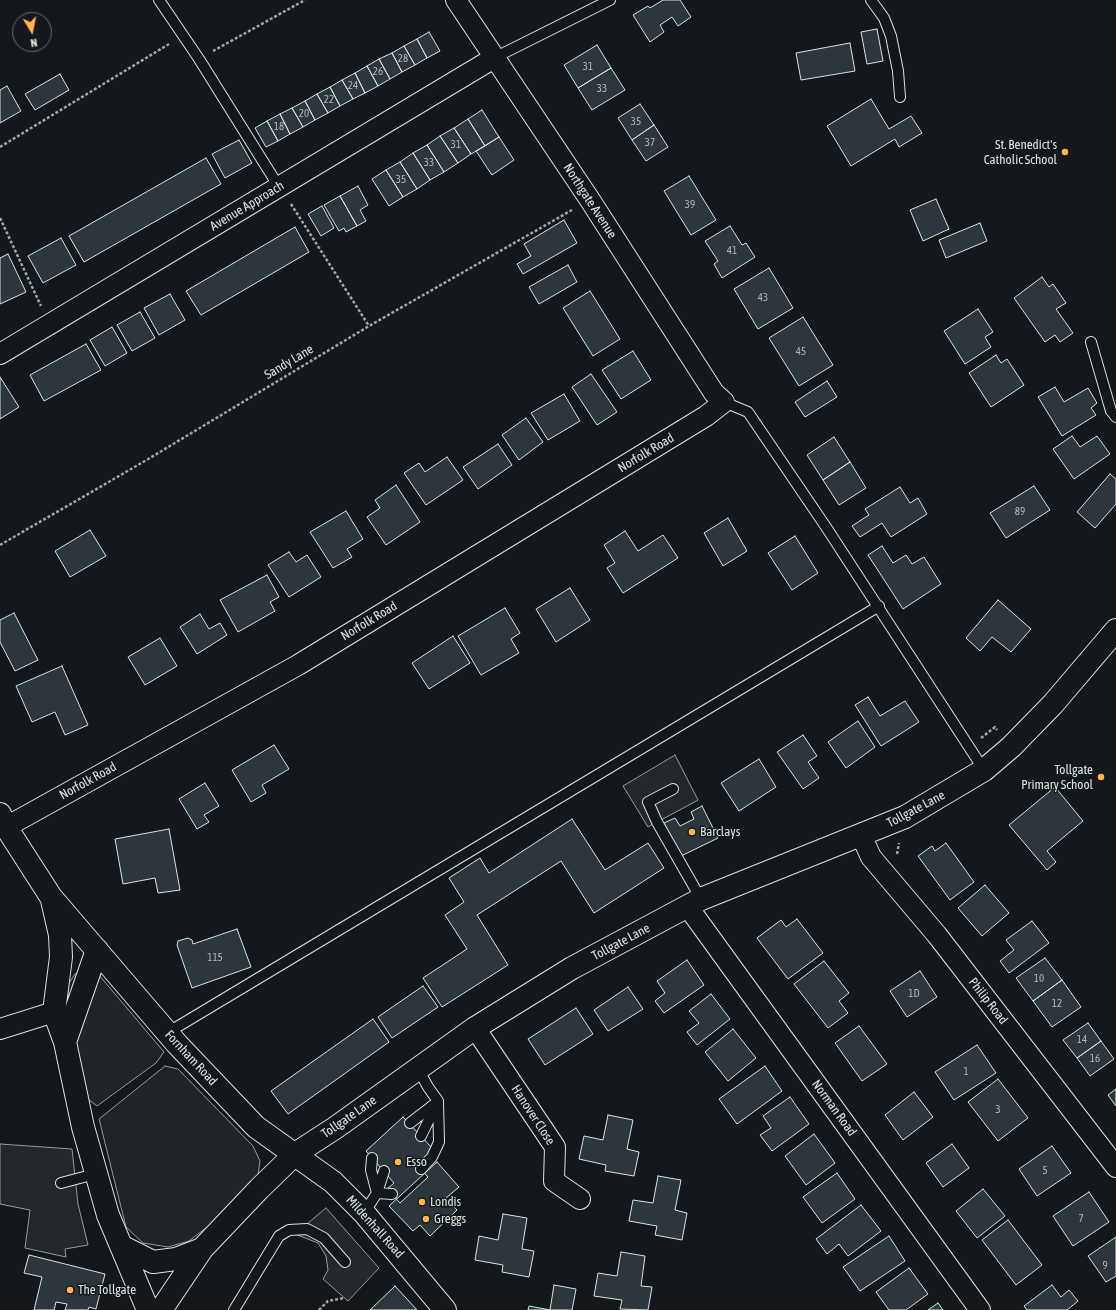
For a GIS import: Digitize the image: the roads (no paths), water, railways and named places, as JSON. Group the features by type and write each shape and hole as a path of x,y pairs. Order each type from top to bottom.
{"main road":[{"name":"Tollgate Lane","path":"161,1310 202,1249 259,1189 295,1154 335,1128 475,1028 572,968 694,903 905,817 984,770 1011,747 1053,704 1116,630"},
{"name":"Fornham Road","path":"2,823 51,897 167,1033 256,1127 295,1154"},
{"name":"Fornham Road","path":"51,897 60,935 61,957 54,1012 64,1042 82,1127 95,1174 108,1215 148,1310"},
{"path":"64,1042 97,950"},
{"name":"Mildenhall Road","path":"295,1154 333,1182 364,1213 445,1310"},
{"path":"121,1246 153,1262 176,1259 202,1249"}],"street":[{"name":"Northgate Avenue","path":"456,0 590,200 714,393 724,402"},
{"name":"Avenue Approach","path":"0,354 494,58"},
{"name":"Norfolk Road","path":"2,823 298,665 706,416 724,402"},
{"name":"Philip Road","path":"861,835 871,857 937,935 1116,1167"},
{"name":"Norman Road","path":"694,903 980,1310"},
{"path":"0,1029 54,1012"},
{"name":"Hanover Close","path":"475,1028 555,1147 554,1181 580,1199"}],"lane":[{"path":"159,0 199,59 280,186"},
{"path":"494,58 610,0"},
{"path":"871,0 884,18 892,36 898,71 900,97"},
{"path":"1090,342 1111,411 1116,417"},
{"path":"724,402 748,412 879,606 984,770"},
{"path":"167,1033 879,606"},
{"path":"673,790 648,802 694,903"},
{"path":"418,1069 438,1101 438,1142 432,1157 421,1169"},
{"path":"410,1123 438,1101"},
{"path":"421,1136 438,1101"},
{"path":"372,1158 371,1170 377,1193"},
{"path":"364,1213 377,1193 384,1171"},
{"path":"61,1183 95,1174"},
{"path":"377,1193 392,1194"},
{"path":"234,1310 279,1236 289,1230 307,1229 324,1238 345,1262"}],"place":[{"name":"St. Benedict's Catholic School","path":"1065,152"},
{"name":"Tollgate Primary School","path":"1101,777"},
{"name":"Barclays","path":"692,832"},
{"name":"Esso","path":"398,1162"},
{"name":"Londis","path":"422,1202"},
{"name":"Greggs","path":"426,1219"},
{"name":"The Tollgate","path":"70,1290"}]}
